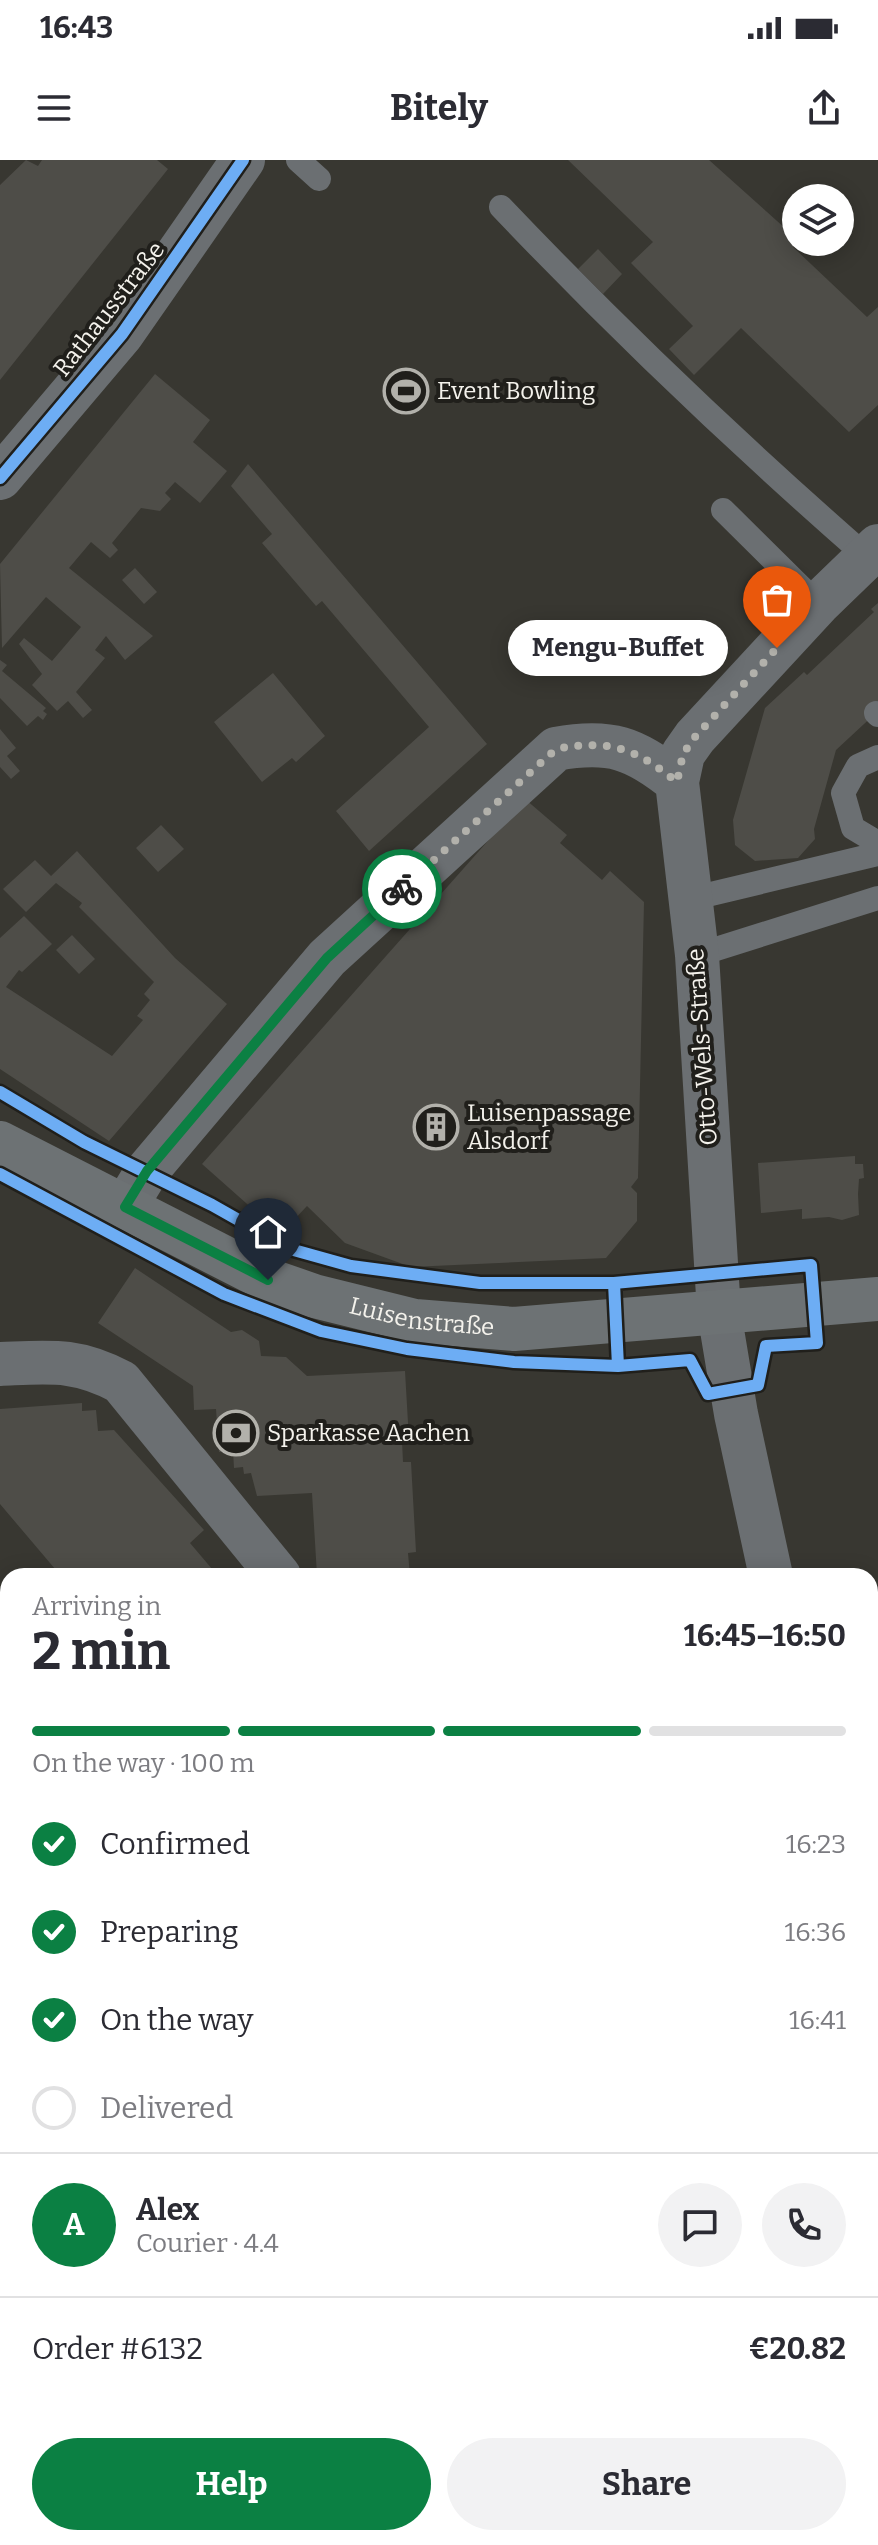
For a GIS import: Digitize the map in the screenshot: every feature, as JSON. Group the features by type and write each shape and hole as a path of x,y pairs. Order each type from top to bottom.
{"main road":[{"name":"Luisenstraße","path":"0,1143 268,1280 314,1296 415,1321 514,1329 878,1299"}],"street":[{"name":"Rathausstraße","path":"0,478 122,334 212,210 243,160"},
{"name":"Otto-Wels-Straße","path":"769,1568 719,1312 697,955 677,782 683,754 695,737 818,604 873,552"},
{"path":"125,1207 147,1171 327,958 556,749 585,743 618,746 653,763 677,782"},
{"path":"0,1364 61,1362 93,1367 121,1382 272,1568"}],"lane":[{"path":"298,160 319,179"},
{"path":"501,207 568,277 752,455 873,552"},
{"path":"723,510 818,604"},
{"path":"878,757 858,766 843,793 853,828 878,843"},
{"path":"690,899 878,854"},
{"path":"697,955 878,898"}],"building":[{"path":"26,160 38,166 42,160 157,160 168,169 0,380 0,185"},
{"path":"568,160 709,160 782,225 782,256 803,256 867,317 878,307 878,405 849,432 741,328 694,375 669,349 693,326 631,263 653,242"},
{"path":"598,249 622,274 603,294 578,269"},
{"path":"155,374 210,420 193,442 227,471 200,503 175,482 165,493 171,499 160,511 141,508 112,543 118,550 110,558 91,542 69,568 153,636 125,660 106,636 95,650 105,658 76,692 92,710 83,718 68,701 57,711 32,685 42,674 19,644 24,638 52,661 81,627 46,597 2,648 0,564"},
{"path":"248,464 487,744 369,851 336,811 429,727 322,601 316,606 262,543 272,534 231,486"},
{"path":"135,568 157,592 144,604 122,580"},
{"path":"878,603 878,711 836,750 814,829 815,839 798,858 755,861 735,845 733,820 765,708 804,672 807,675 874,612 871,609"},
{"path":"0,660 7,665 2,671 46,708 43,711 47,714 43,720 38,716 27,726 0,698"},
{"path":"273,673 325,736 296,762 292,758 262,782 214,722"},
{"path":"0,729 16,748 7,756 20,771 11,779 0,767"},
{"path":"525,799 567,835 560,843 602,880 610,871 644,902 638,1178 631,1187 637,1193 637,1221 606,1258 411,1267 345,1243 307,1206 292,1222 255,1211 202,1164"},
{"path":"161,825 184,849 158,872 136,848"},
{"path":"77,851 175,958 227,1004 109,1141 0,1069 0,938 24,916 52,944 22,972 19,970 6,987 112,1056 143,1020 137,1016 150,1000 144,994 154,982 79,907 82,903 56,883 26,912 3,889 35,860 51,876"},
{"path":"72,935 95,959 79,974 56,950"},
{"path":"855,1156 855,1164 863,1164 864,1178 859,1179 859,1215 842,1220 829,1217 802,1219 802,1209 761,1213 758,1163"},
{"path":"135,1268 231,1332 242,1330 259,1341 261,1356 286,1357 307,1376 405,1371 409,1440 402,1441 403,1462 411,1462 416,1552 408,1553 409,1568 317,1568 312,1493 257,1496 251,1473 244,1474 243,1467 234,1468 233,1451 219,1452 216,1409 194,1410 193,1386 98,1323"},
{"path":"82,1403 82,1411 96,1410 98,1431 114,1430 204,1530 190,1543 211,1568 54,1568 0,1504 0,1409"}],"cycle path":[{"path":"0,478 122,334 243,160"},
{"path":"0,1092 84,1142 212,1205 290,1249 351,1266 480,1283 614,1283"},
{"path":"0,1174 224,1294 321,1331 407,1349 514,1362 618,1366"},
{"path":"811,1265 817,1343 766,1346 758,1385 708,1394 690,1360 618,1366 614,1283 811,1265"}],"way so far":[{"path":"402,889 556,749 585,743 618,746 653,763 677,782 683,754 695,737 777,648"}],"place":[{"name":"Event Bowling","path":"406,391"},
{"name":"Mengu-Buffet","path":"777,648"},
{"name":"Luisenpassage Alsdorf","path":"436,1127"},
{"name":"Sparkasse Aachen","path":"236,1433"}],"route":[{"path":"268,1280 125,1207 147,1171 327,958 402,889"}]}
